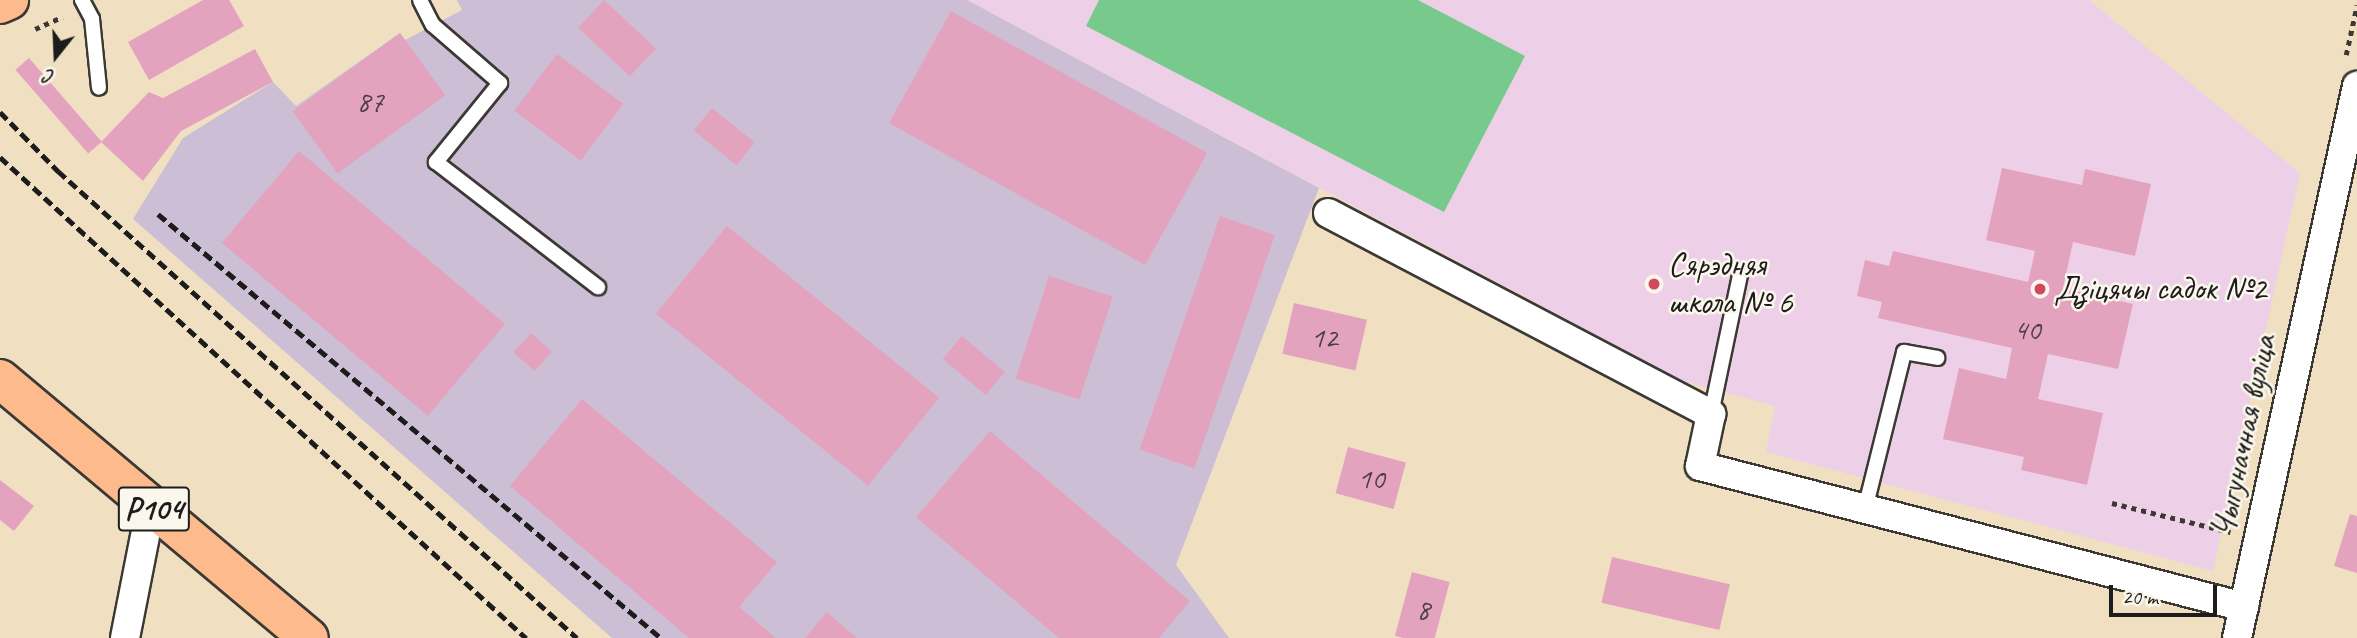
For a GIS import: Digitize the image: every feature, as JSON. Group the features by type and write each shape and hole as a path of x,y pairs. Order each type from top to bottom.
{"main road":[{"path":"0,4 17,17"},
{"name":"Р104","path":"0,379 309,638"}],"street":[{"name":"Чыгуначная вуліца","path":"2237,638 2351,143 2357,86"},
{"path":"1328,213 1711,414 1700,466 2244,607"},
{"path":"125,638 151,506"}],"lane":[{"path":"419,0 433,25 499,83 436,162 598,287"},
{"path":"84,3 92,19 99,88"},
{"path":"1711,414 1741,270"},
{"path":"1865,509 1904,352 1937,358"}],"path":[{"path":"17,17 84,3"}],"shaded area":[{"path":"457,0 967,0 1319,188 1176,565 1229,638 612,638 133,219 183,138 273,82 296,106 400,33 405,40 462,10"},
{"path":"967,0 2089,0 2300,173 2213,571 1766,452 1775,406 1682,381"}],"green space":[{"path":"1099,0 1418,0 1525,56 1444,212 1086,26"}],"building":[{"path":"203,0 229,0 244,26 149,80 128,42"},
{"path":"604,0 656,48 630,76 578,28"},
{"path":"951,11 1207,153 1145,265 889,123"},
{"path":"400,33 445,95 338,173 292,111"},
{"path":"255,49 273,82 181,131 143,181 101,142 149,92 163,98"},
{"path":"557,54 623,104 581,161 514,111"},
{"path":"29,58 102,142 88,154 15,70"},
{"path":"712,108 755,143 736,165 694,131"},
{"path":"299,151 505,324 428,416 222,243"},
{"path":"2002,168 2082,185 2085,169 2151,184 2135,256 2073,242 2063,288 2133,304 2118,369 2048,354 2038,399 2103,413 2087,485 2021,470 2024,457 1943,439 1959,368 2006,379 2012,348 1878,318 1882,302 1857,296 1865,260 1889,266 1893,251 2028,282 2035,251 1986,240"},
{"path":"1220,216 1275,235 1194,468 1140,450"},
{"path":"727,226 939,398 868,486 656,314"},
{"path":"1049,276 1113,297 1079,399 1016,379"},
{"path":"1294,303 1367,320 1355,371 1282,354"},
{"path":"531,333 552,352 534,371 514,352"},
{"path":"962,336 1005,372 986,395 943,359"},
{"path":"582,399 777,562 739,607 776,638 689,638 510,486"},
{"path":"990,431 1190,601 1159,638 1059,638 916,517"},
{"path":"1348,447 1406,463 1394,509 1336,493"},
{"path":"0,480 34,506 14,531 0,520"},
{"path":"2350,514 2357,516 2357,573 2334,566"},
{"path":"1612,557 1730,584 1719,630 1601,603"},
{"path":"1412,572 1450,582 1435,638 1395,636"},
{"path":"827,612 857,638 805,638"}],"railway":[{"path":"0,112 58,171 577,638"},
{"path":"0,157 526,638"},
{"path":"158,214 661,638"}],"place":[{"name":"Сярэдняя школа № 6","path":"1654,284"},
{"name":"Дзіцячы садок №2","path":"2040,289"}]}
